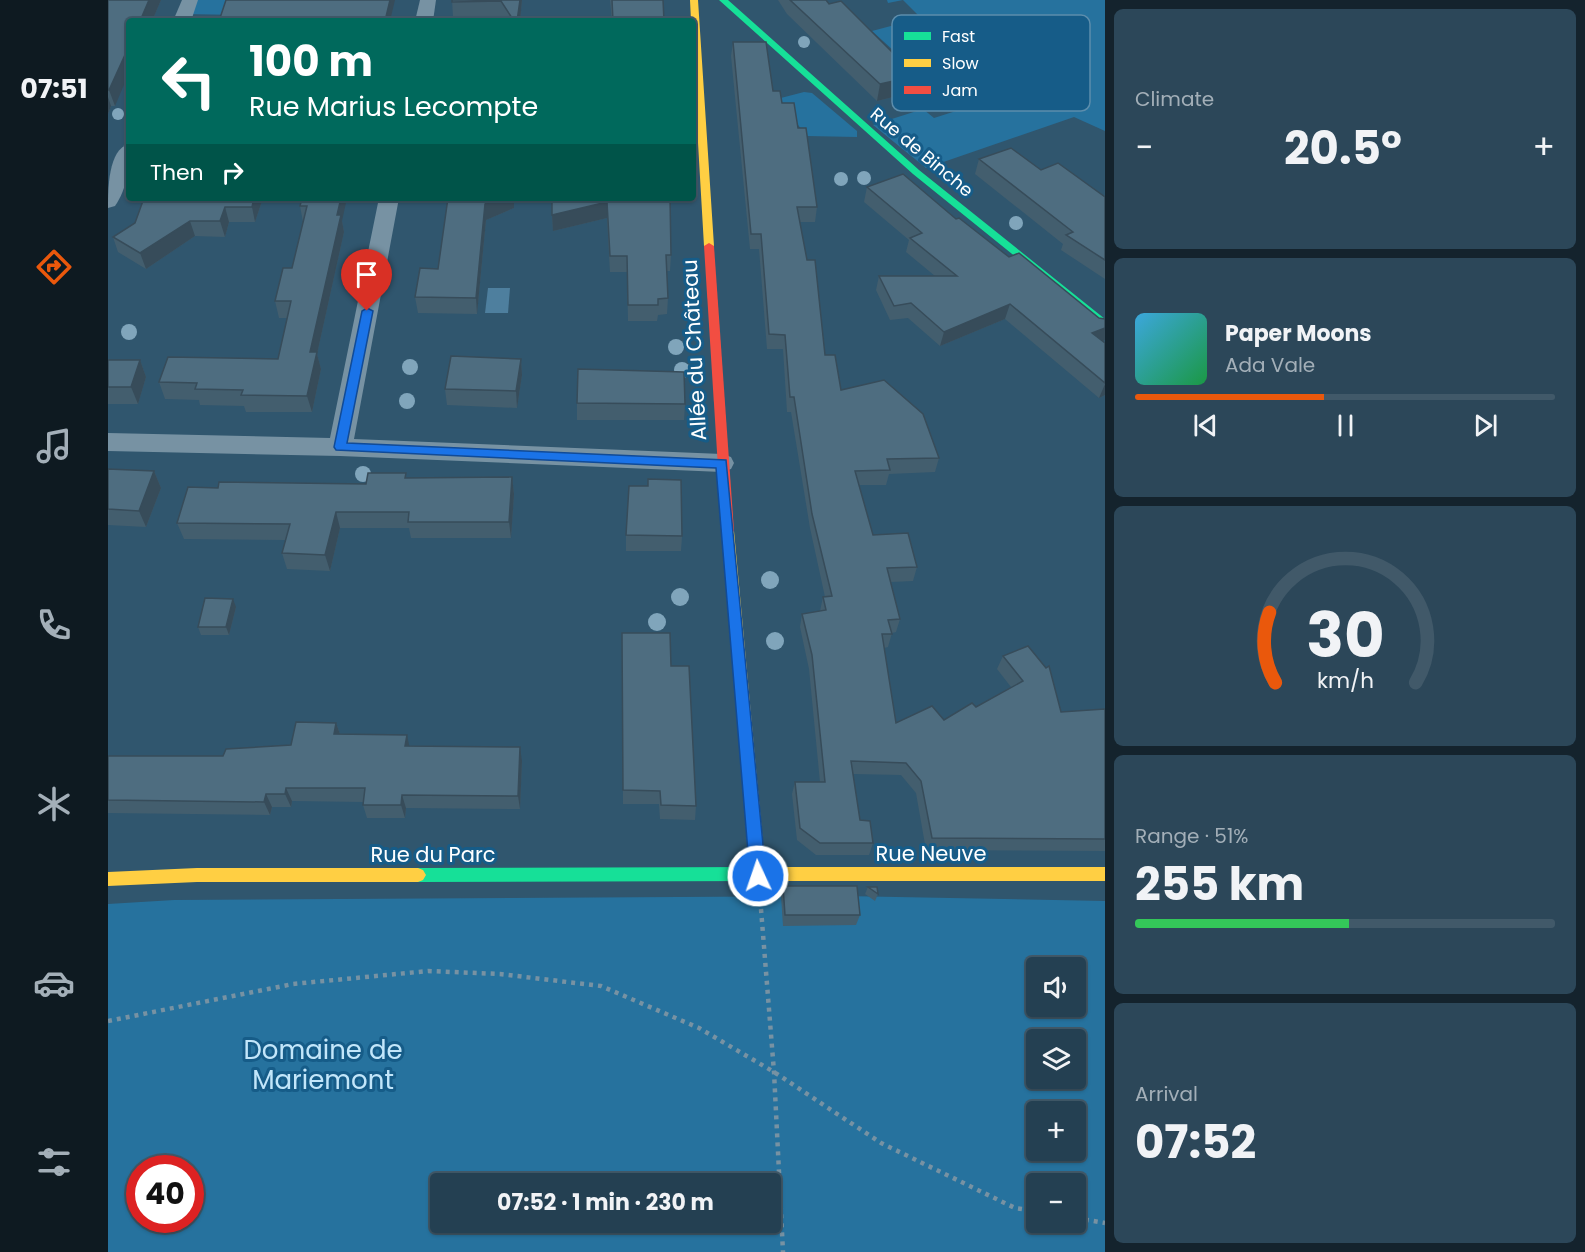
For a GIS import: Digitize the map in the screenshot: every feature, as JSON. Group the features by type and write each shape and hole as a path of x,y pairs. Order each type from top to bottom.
{"street":[{"path":"183,18 190,0"},
{"path":"425,18 428,0"},
{"name":"Allée du Château","path":"694,0 695,18"},
{"name":"Rue de Binche","path":"723,0 916,172 1105,325"},
{"name":"Allée du Château","path":"696,33 722,463 758,876"},
{"path":"108,202 126,157"},
{"path":"340,447 388,201"},
{"path":"108,442 340,447 722,463"},
{"name":"Rue Neuve","path":"758,876 1105,874"},
{"name":"Rue du Parc","path":"108,879 197,875 758,876"}],"path":[{"path":"758,876 774,1072 783,1252"},
{"path":"108,1021 293,984 428,971 500,974 601,986 648,1004 699,1028 774,1072 881,1143 1015,1208 1026,1210"},
{"path":"1086,1220 1105,1223"}],"green space":[{"path":"190,0 333,0 311,16 184,14"},
{"path":"887,0 903,0 888,3"},
{"path":"903,0 1105,0 1105,131 1074,117 926,168 873,125 917,111 925,111 934,118 956,111 1090,111 1090,15 918,15"},
{"path":"892,26 892,49 872,31"},
{"path":"804,92 812,93 857,131 857,137 807,136 777,99"},
{"name":"Domaine de Mariemont","path":"843,896 1105,901 1105,1252 108,1252 108,904 174,900"}],"shaded area":[{"path":"488,288 510,288 508,313 485,313"}],"building":[{"path":"108,0 149,0 141,18 126,18 126,53 108,90"},
{"path":"226,0 390,0 386,18 220,18"},
{"path":"452,0 520,0 517,18 512,18 501,1 452,2"},
{"path":"612,0 663,0 664,18 613,18"},
{"path":"790,0 826,0 829,4 841,1 892,52 892,81 880,84"},
{"path":"733,42 766,42 773,91 780,91 782,103 794,103 798,128 806,128 817,207 797,207 807,260 815,260 825,355 835,355 841,390 884,380 923,414 939,458 887,459 890,470 855,471 873,535 908,533 917,567 887,568 900,619 888,620 892,634 882,634 896,723 932,706 944,720 972,703 976,707 1023,681 1003,656 1028,646 1046,668 1049,666 1061,712 1105,709 1105,839 932,838 921,781 906,763 851,761 860,820 870,821 873,843 820,843 800,828 795,782 825,782 812,655 802,614 826,610 823,597 832,596 812,514 794,397 790,397 785,335 769,334 761,234 751,234"},
{"path":"1011,148 1041,170 1058,163 1105,197 1105,260 1066,235 1073,232 979,159"},
{"path":"903,174 956,219 959,218 1009,257 1019,253 1099,318 1105,319 1105,328 1092,333 1105,343 1105,383 1010,304 944,332 911,303 894,306 879,276 957,276 910,238 922,233 867,187"},
{"path":"143,201 253,201 252,207 225,207 220,221 190,221 140,253 113,237 135,223"},
{"path":"301,201 340,201 337,215 341,215 310,352 317,352 307,396 241,395 243,390 195,389 197,383 159,382 168,357 278,359 291,301 275,301 283,268 292,268 307,206 300,206"},
{"path":"448,201 492,201 485,204 476,298 415,297 420,268 438,269"},
{"path":"552,201 670,201 671,255 666,255 668,298 658,299 658,305 628,305 627,256 610,256 607,202 552,215"},
{"path":"451,356 521,359 516,391 445,389"},
{"path":"108,360 140,360 131,387 108,387"},
{"path":"578,369 684,372 685,404 577,403"},
{"path":"108,469 154,471 139,511 108,509"},
{"path":"368,473 406,473 405,478 512,477 509,522 408,522 409,512 336,512 325,555 282,553 290,524 177,523 188,487 218,488 219,482 366,484"},
{"path":"648,479 681,480 682,536 626,535 629,486 648,486"},
{"path":"205,598 233,599 226,627 198,627"},
{"path":"622,633 670,633 671,666 689,666 696,806 661,805 660,791 623,790"},
{"path":"296,722 336,723 334,734 407,735 405,746 520,747 518,796 402,795 401,805 363,805 365,788 286,788 285,794 266,794 264,802 108,800 108,756 223,756 226,749 291,745"},
{"path":"783,886 857,886 860,915 785,915"},
{"path":"868,887 877,887 878,894"}],"traffic: fast":[{"path":"723,0 916,172 1105,325"},
{"path":"418,875 774,874"}],"traffic: slow":[{"path":"694,0 695,18"},
{"path":"696,33 709,246"},
{"path":"728,531 758,876"},
{"path":"774,874 1105,874"},
{"path":"108,879 197,875 418,875"}],"traffic: jam":[{"path":"709,246 728,531"}],"route":[{"path":"367,311 340,447 722,463 758,876"}]}
